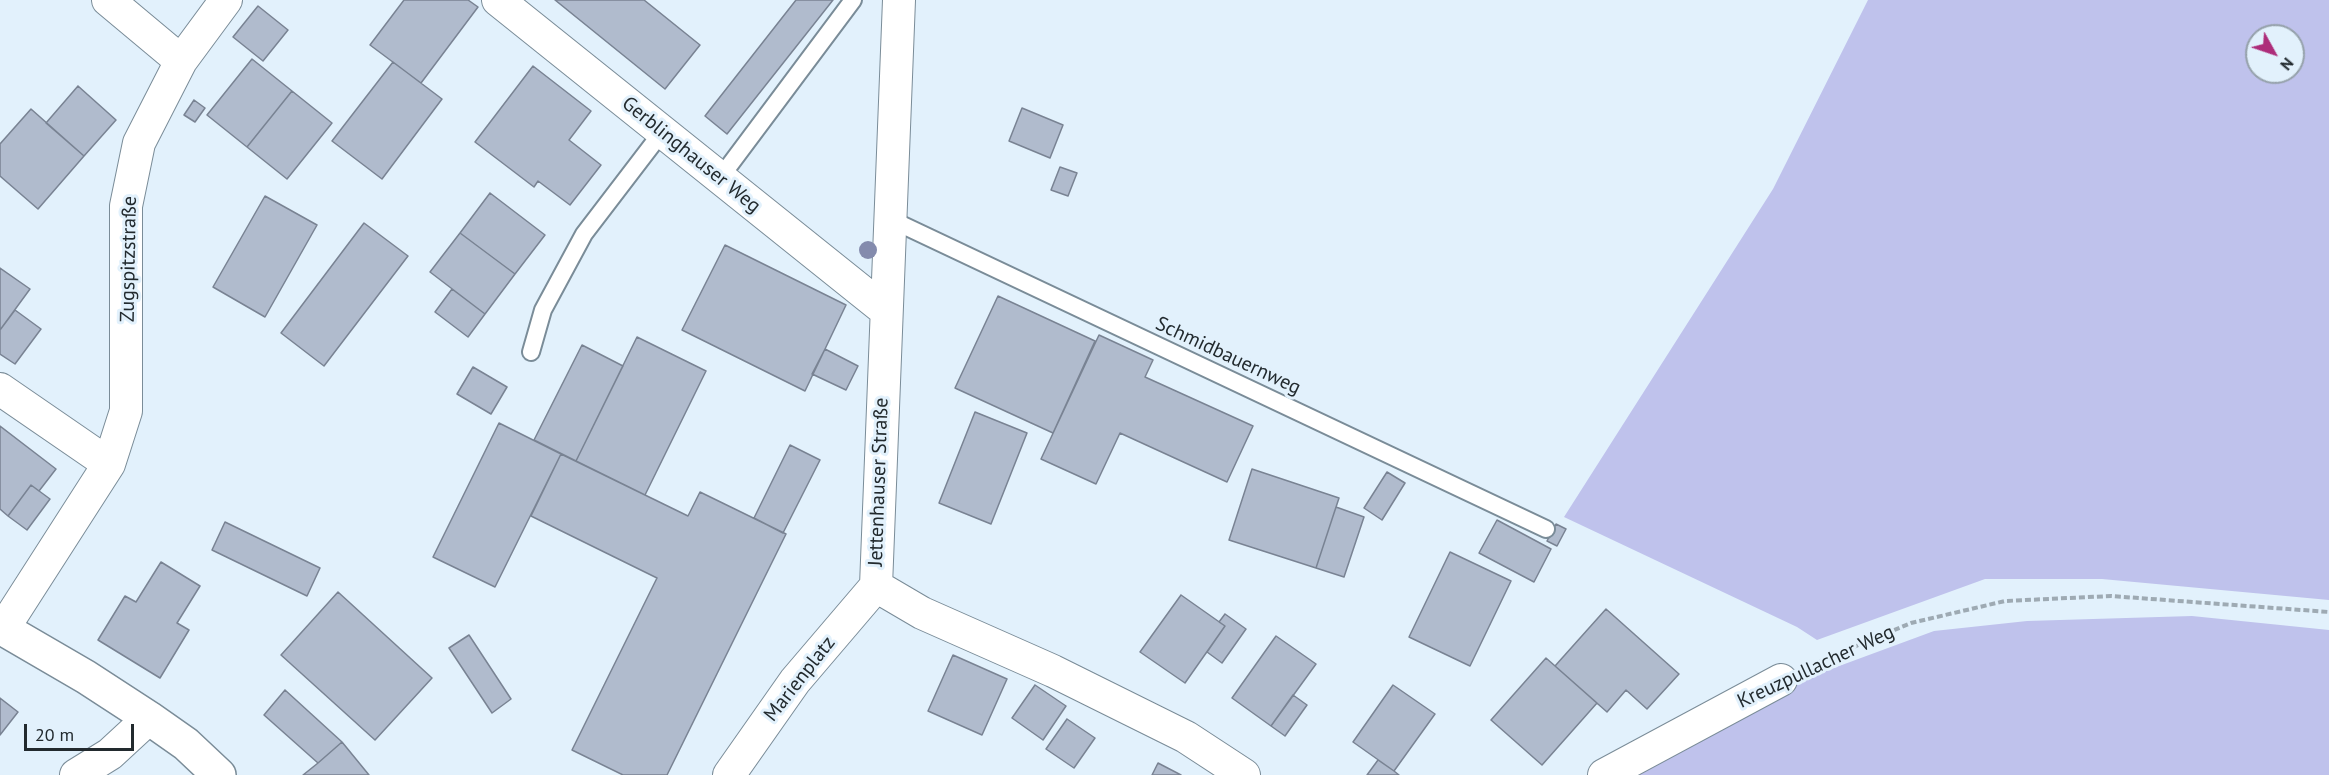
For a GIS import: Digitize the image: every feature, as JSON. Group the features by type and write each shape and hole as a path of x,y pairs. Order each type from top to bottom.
{"main road":[{"path":"2,628 86,677 149,718 186,744 219,775"}],"street":[{"path":"108,0 181,62"},
{"name":"Zugspitzstraße","path":"2,628 108,464 126,411 126,206 139,143 181,62 226,0"},
{"name":"Gerblinghauser Weg","path":"498,0 885,310"},
{"name":"Jettenhauser Straße","path":"899,0 892,220 885,310 876,586 922,613 1053,670 1186,737 1244,775"},
{"path":"0,389 108,464"},
{"name":"Marienplatz","path":"729,775 795,681 876,586"},
{"name":"Kreuzpullacher Weg","path":"1604,775 1780,680"},
{"path":"76,775 110,754 149,718"}],"lane":[{"path":"720,178 853,0"},
{"path":"531,352 543,310 584,234 662,132"},
{"name":"Schmidbauernweg","path":"892,220 1546,529"}],"path":[{"name":"Kreuzpullacher Weg","path":"1780,680 1911,623 2006,601 2111,596 2329,612"}],"shaded area":[{"path":"1868,0 2329,0 2329,600 2102,579 1985,579 1817,640 1797,627 1564,517 1773,189"},
{"path":"2192,616 2329,630 2329,775 1625,775 1785,686 1934,631 2027,621"}],"building":[{"path":"404,0 468,0 478,7 421,83 370,45"},
{"path":"555,0 644,0 700,45 665,89"},
{"path":"796,0 833,0 727,134 705,116"},
{"path":"258,6 288,30 263,61 233,37"},
{"path":"252,59 292,91 247,147 207,115"},
{"path":"393,62 442,99 382,179 332,141"},
{"path":"533,66 591,111 569,140 601,165 570,205 538,181 534,187 475,142"},
{"path":"78,86 116,120 84,156 46,123"},
{"path":"292,91 332,123 287,179 247,147"},
{"path":"194,100 205,108 195,122 184,115"},
{"path":"1022,108 1063,125 1050,158 1009,141"},
{"path":"31,109 84,156 38,209 0,176 0,144"},
{"path":"1060,167 1077,173 1068,196 1051,190"},
{"path":"490,193 545,235 515,274 460,233"},
{"path":"265,196 317,225 265,317 213,287"},
{"path":"364,223 408,256 324,366 281,333"},
{"path":"460,233 515,274 485,314 430,272"},
{"path":"725,245 846,305 805,391 682,330"},
{"path":"0,268 30,289 0,330"},
{"path":"452,289 485,314 468,337 435,312"},
{"path":"998,296 1095,341 1053,433 955,388"},
{"path":"15,310 41,329 15,364 0,354 0,330"},
{"path":"1099,335 1153,360 1145,377 1253,426 1227,482 1120,433 1096,484 1041,459"},
{"path":"637,337 706,371 645,495 576,461"},
{"path":"582,345 623,366 576,461 534,440"},
{"path":"825,349 858,366 846,390 812,374"},
{"path":"473,367 507,387 491,414 457,394"},
{"path":"975,412 1027,433 991,524 939,503"},
{"path":"499,423 561,454 495,587 433,557"},
{"path":"0,426 56,469 39,491 31,485 8,516 0,509"},
{"path":"790,445 820,460 783,533 754,518"},
{"path":"561,454 688,516 700,492 786,534 667,775 623,775 572,750 657,578 531,516"},
{"path":"1252,469 1339,498 1316,568 1229,540"},
{"path":"1387,472 1405,483 1382,520 1364,508"},
{"path":"31,485 50,499 27,530 8,516"},
{"path":"1336,507 1364,517 1344,577 1316,568"},
{"path":"1497,520 1551,549 1534,582 1479,553"},
{"path":"225,522 320,568 307,596 212,550"},
{"path":"1556,524 1566,529 1557,546 1547,541"},
{"path":"1450,552 1511,581 1470,666 1409,637"},
{"path":"161,562 200,586 177,623 189,630 160,678 98,640 125,596 136,602"},
{"path":"338,592 432,678 375,740 281,655"},
{"path":"1181,595 1225,626 1185,683 1140,652"},
{"path":"1606,609 1679,674 1647,709 1626,690 1607,712 1555,666"},
{"path":"1225,614 1246,629 1222,663 1207,652 1225,626 1219,622"},
{"path":"469,635 511,699 492,713 449,648"},
{"path":"1276,636 1316,664 1271,726 1232,698"},
{"path":"953,655 1007,679 982,735 928,711"},
{"path":"1546,658 1597,703 1542,765 1491,720"},
{"path":"1035,685 1066,706 1043,740 1012,718"},
{"path":"1393,685 1435,714 1394,771 1353,742"},
{"path":"285,690 342,742 318,763 264,715"},
{"path":"1293,695 1307,705 1285,736 1271,726"},
{"path":"0,698 18,712 0,735"},
{"path":"1067,719 1095,738 1074,768 1046,749"},
{"path":"342,742 369,775 303,775 318,763"},
{"path":"1378,760 1394,771 1399,775 1367,775"},
{"path":"1158,763 1181,775 1152,775"}]}
